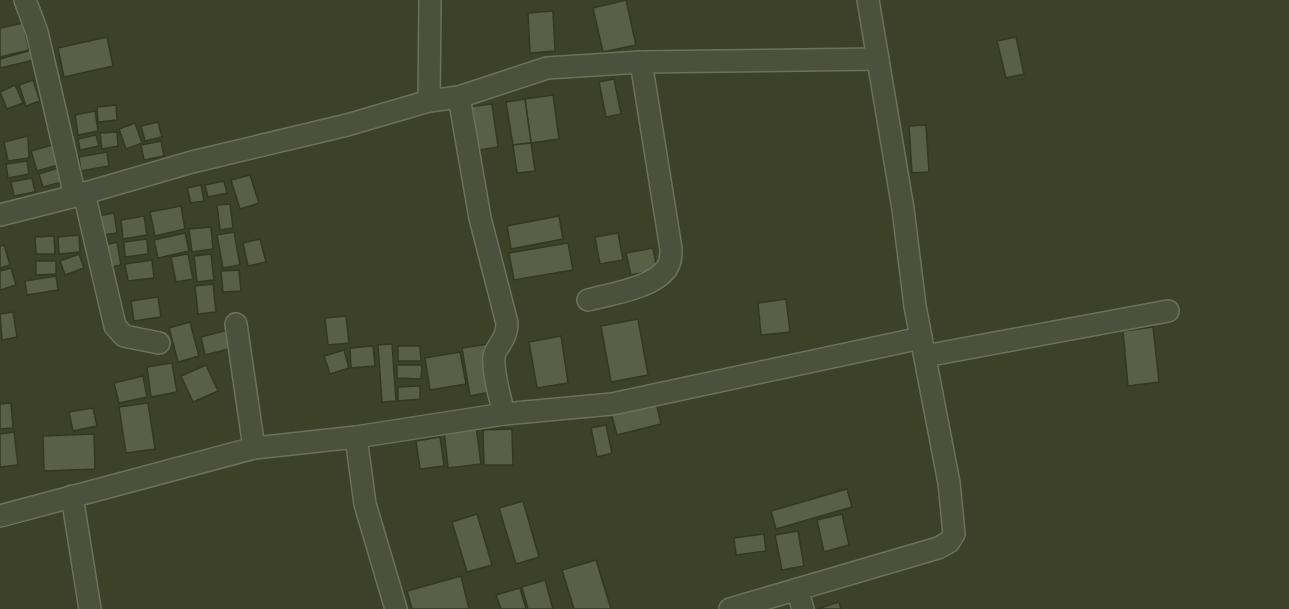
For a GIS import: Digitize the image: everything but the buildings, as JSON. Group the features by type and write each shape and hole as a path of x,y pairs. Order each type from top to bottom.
{"street":[{"path":"25,0 37,32 115,326 124,336 159,343"},
{"path":"429,101 430,0"},
{"path":"730,609 938,548 954,534 949,483 915,306 903,209 868,0"},
{"path":"0,215 192,162 347,125 429,101 459,97 547,68 641,62 878,59"},
{"path":"588,300 646,283 667,268 671,259 641,62"},
{"path":"459,97 480,218 507,322 507,334 494,355 504,414"},
{"path":"0,516 254,448 356,437 504,414 612,404 923,347 1168,311"},
{"path":"236,324 254,448"},
{"path":"356,437 364,504 396,609"},
{"path":"72,496 90,609"},
{"path":"796,589 803,609"}]}
